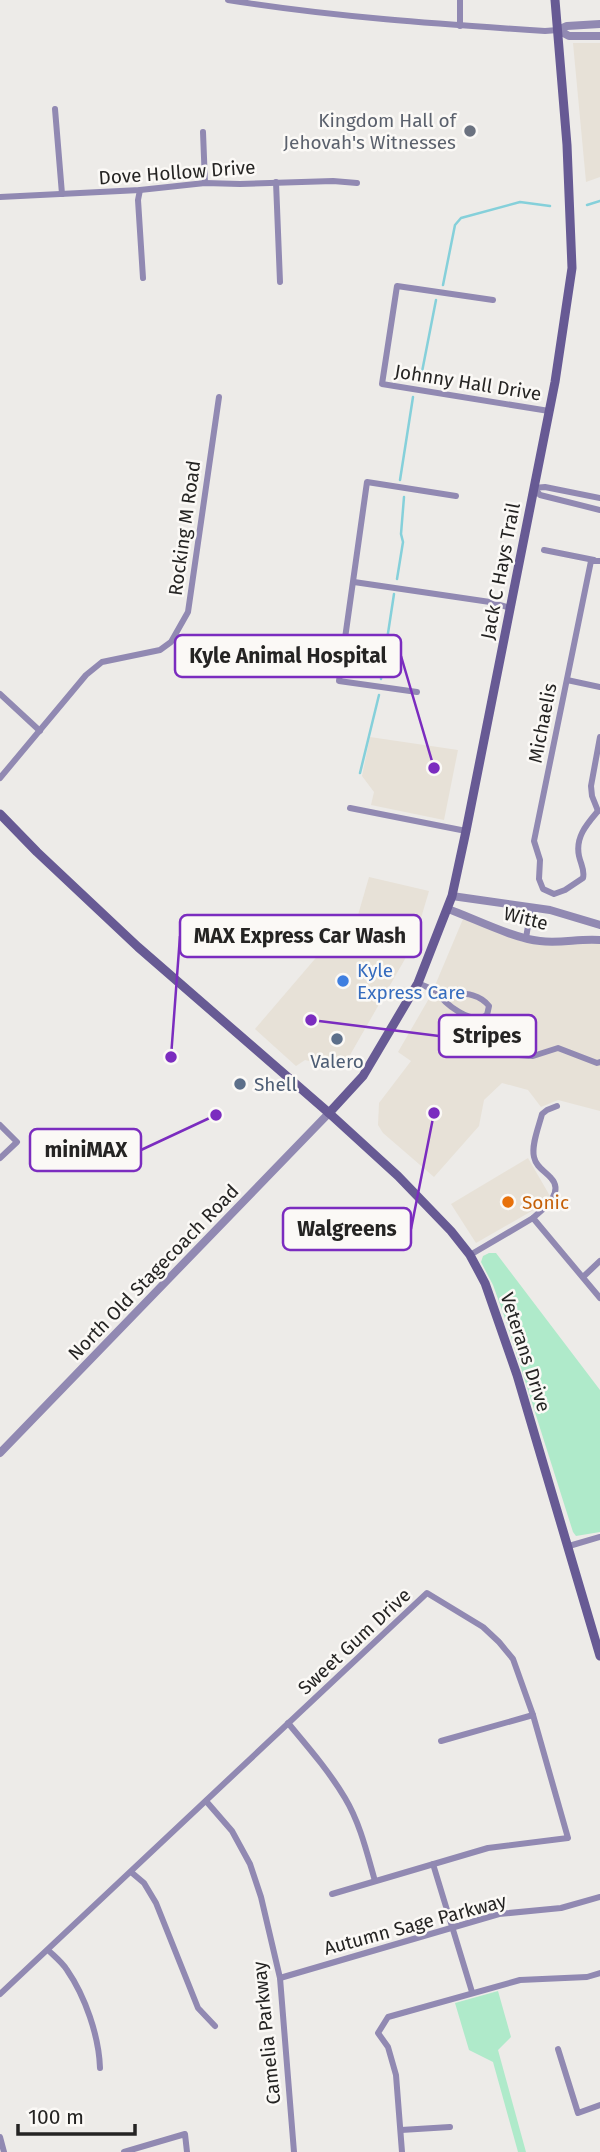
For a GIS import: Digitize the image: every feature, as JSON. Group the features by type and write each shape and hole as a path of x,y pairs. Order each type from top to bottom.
{"main road":[{"name":"Jack C Hays Trail","path":"329,1112 363,1076 418,983 448,909 466,831 550,411 572,268 569,165 555,0"},
{"name":"Veterans Drive","path":"0,814 138,947 329,1112 398,1176 451,1231 470,1255 485,1283 517,1375 600,1656"}],"street":[{"path":"228,0 313,12 460,26 545,31 566,26 600,24"},
{"path":"460,0 460,26"},
{"path":"558,30 569,36 600,36"},
{"path":"55,109 62,194"},
{"path":"203,132 205,183"},
{"path":"276,182 280,282"},
{"name":"Dove Hollow Drive","path":"0,197 140,190 205,183 357,183"},
{"path":"140,190 138,200 143,278"},
{"name":"Johnny Hall Drive","path":"493,300 397,286 382,384 550,411"},
{"name":"Rocking M Road","path":"0,778 86,675 102,662 160,650 171,642 188,612 219,397"},
{"path":"417,692 339,681 367,482 456,496"},
{"path":"534,488 545,487 600,498"},
{"path":"534,488 540,495 600,510"},
{"path":"544,550 597,561"},
{"name":"Michaelis","path":"554,894 543,889 539,879 540,860 534,841 591,561 597,561"},
{"path":"354,582 490,602 510,608"},
{"path":"567,680 600,687"},
{"path":"0,694 40,731"},
{"path":"550,910 554,894 583,878 584,872 578,853 582,830 599,811 591,786 600,737"},
{"path":"350,808 466,831"},
{"name":"Witte","path":"452,896 550,910 600,925"},
{"path":"526,938 531,908"},
{"name":"Witte","path":"448,909 542,942 600,940"},
{"path":"418,983 436,990 484,999 489,1006 487,1015 482,1019 472,1018 444,1002 436,990"},
{"path":"487,1015 509,1046 519,1055 533,1056 558,1048 600,1062"},
{"path":"470,1255 533,1218 551,1202 556,1188 554,1180 538,1165 533,1150 542,1114 557,1106"},
{"name":"North Old Stagecoach Road","path":"0,1452 329,1112"},
{"path":"0,1125 17,1142 0,1158"},
{"path":"533,1218 600,1298"},
{"path":"583,1277 600,1261"},
{"path":"569,1546 600,1537"},
{"name":"Sweet Gum Drive","path":"0,1994 427,1593 483,1627 513,1659 533,1715 568,1838 488,1848 332,1894"},
{"path":"441,1741 533,1715"},
{"path":"288,1723 327,1770 346,1800 375,1881"},
{"name":"Camelia Parkway","path":"206,1801 232,1831 250,1864 261,1896 279,1978 294,2152"},
{"path":"433,1864 472,1992"},
{"path":"131,1872 144,1884 156,1903 198,2008 215,2026"},
{"name":"Autumn Sage Parkway","path":"279,1978 499,1914 561,1908 600,1897"},
{"path":"48,1950 65,1967 78,1989 97,2039 100,2068"},
{"path":"402,2152 396,2076 388,2047 378,2033 388,2017 520,1980 587,1977 600,1973"},
{"path":"558,2049 578,2113 600,2105"},
{"path":"401,2130 450,2127"},
{"path":"124,2152 185,2134 187,2152"},
{"path":"0,2137 4,2152"}],"shaded area":[{"path":"573,43 600,43 600,177 586,182"},
{"path":"370,737 458,750 444,820 371,805 374,792 362,776"},
{"path":"369,877 429,891 413,945 350,1055 335,1065 322,1067 305,1060 296,1066 255,1029 350,918 356,922"},
{"path":"463,919 523,942 600,943 600,1111 558,1100 541,1107 528,1090 502,1083 484,1100 479,1126 434,1177 383,1133 378,1125 379,1103 411,1061 398,1052 431,995"},
{"path":"528,1158 550,1196 537,1208 476,1243 451,1204"}],"green space":[{"path":"496,1253 600,1390 600,1532 576,1536 573,1532 507,1324 493,1285 481,1262 483,1256"},
{"path":"498,1991 511,2037 498,2050 526,2152 518,2152 493,2062 469,2050 455,2003"}],"waterway":[{"path":"587,205 600,201"},
{"path":"443,285 455,225 461,218 520,202 550,206"},
{"path":"420,382 436,300"},
{"path":"400,480 413,397"},
{"path":"397,579 403,542 401,534 404,497"},
{"path":"381,679 394,594"},
{"path":"360,773 379,695"}],"place":[{"name":"Kingdom Hall of Jehovah's Witnesses","path":"470,131"},
{"name":"Kyle Animal Hospital","path":"434,768"},
{"name":"Kyle Express Care","path":"343,981"},
{"name":"Stripes","path":"311,1020"},
{"name":"Valero","path":"337,1039"},
{"name":"MAX Express Car Wash","path":"171,1057"},
{"name":"Shell","path":"240,1084"},
{"name":"Walgreens","path":"434,1113"},
{"name":"miniMAX","path":"216,1115"},
{"name":"Sonic","path":"508,1202"}]}
